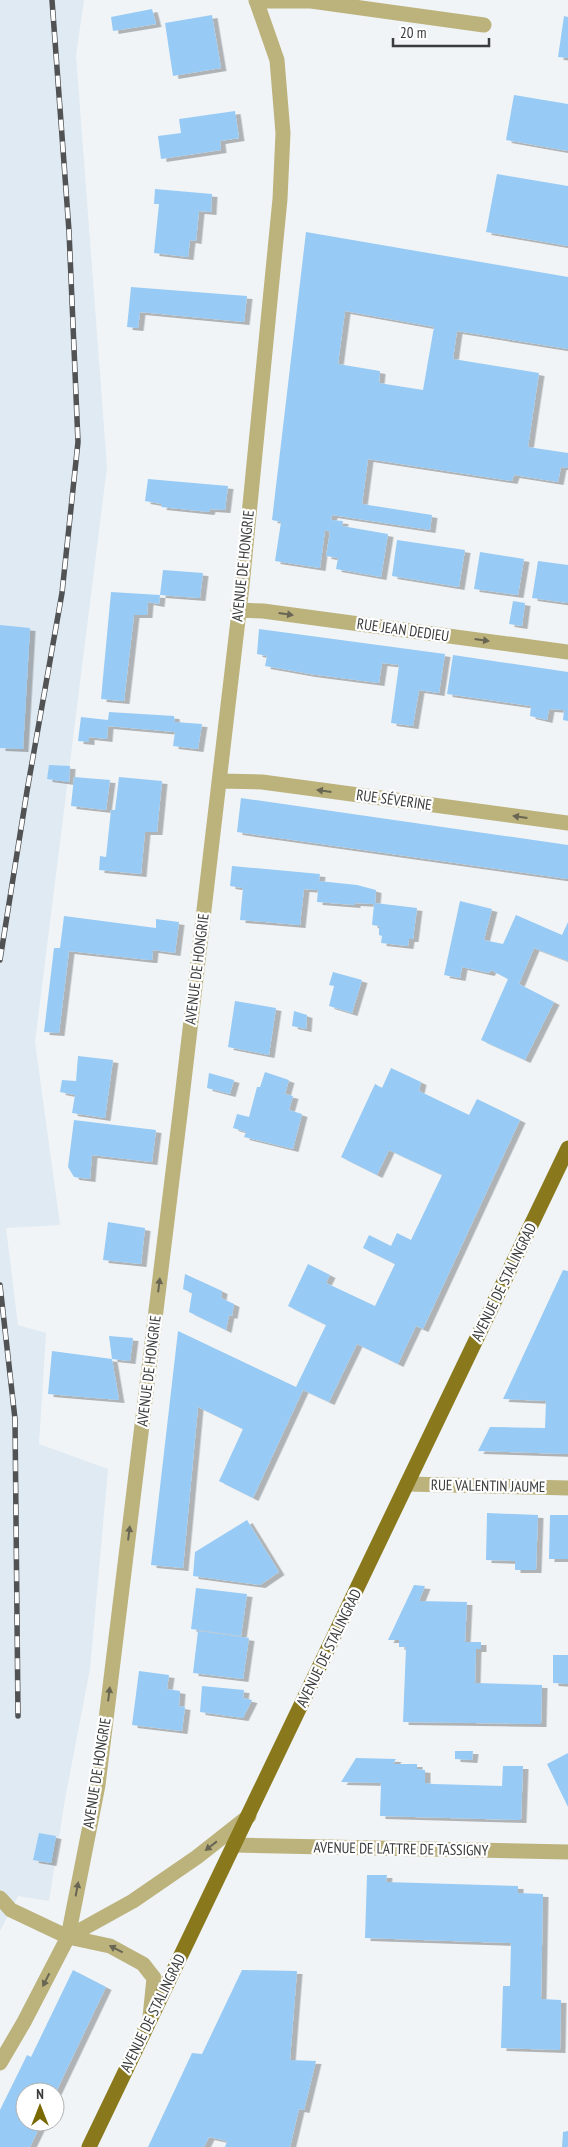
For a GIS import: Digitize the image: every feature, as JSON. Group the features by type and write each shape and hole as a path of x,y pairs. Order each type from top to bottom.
{"main road":[{"name":"AVENUE DE STALINGRAD","path":"89,2147 568,1148"}],"street":[{"path":"256,1 312,1 484,25"},
{"name":"AVENUE DE HONGRIE","path":"0,2063 24,2022 68,1937 98,1785 242,586 278,219 283,133 277,60 256,1"},
{"name":"RUE JEAN DEDIEU","path":"238,610 263,610 568,652"},
{"name":"RUE SÉVERINE","path":"219,781 262,782 568,823"},
{"name":"RUE VALENTIN JAUME","path":"407,1484 568,1488"},
{"path":"68,1937 133,1900 197,1857 249,1816"},
{"name":"AVENUE DE LATTRE DE TASSIGNY","path":"235,1845 568,1852"},
{"path":"0,1898 11,1910 68,1937 110,1946 143,1964 154,1978 150,2021"}],"shaded area":[{"path":"0,0 84,0 76,55 107,467 35,1042 60,1225 6,1228 18,1325 46,1333 39,1444 108,1469 90,1669 65,1799 49,1901 18,1896 0,1931"}],"building":[{"path":"152,9 156,24 113,31 111,17"},
{"path":"212,15 221,68 173,76 165,23"},
{"path":"564,16 568,17 568,58 558,57"},
{"path":"514,95 568,104 568,151 506,140"},
{"path":"235,111 239,138 220,141 221,150 161,159 158,136 181,133 179,119"},
{"path":"497,174 568,186 568,246 486,232"},
{"path":"155,189 212,194 211,212 199,211 196,241 190,240 188,257 154,253 159,204 154,204"},
{"path":"306,232 568,277 568,349 457,331 453,359 539,373 528,447 568,453 568,468 561,467 558,482 514,475 512,481 368,459 362,504 432,515 430,530 332,515 331,520 343,521 342,526 388,534 381,577 336,569 338,558 326,556 330,532 325,530 320,568 275,561 281,522 272,520","holes":["345,311 434,327 423,390 379,383 380,371 338,364"]},
{"path":"131,287 247,296 244,322 140,312 138,328 127,327"},
{"path":"148,479 228,486 225,510 210,509 209,512 161,507 162,504 145,501"},
{"path":"397,540 465,550 459,587 392,576"},
{"path":"480,552 524,559 518,595 474,589"},
{"path":"538,561 568,565 568,603 532,598"},
{"path":"163,570 203,573 200,598 160,595"},
{"path":"111,592 160,595 159,604 148,602 147,615 134,615 124,701 101,699"},
{"path":"513,601 525,603 522,626 509,624"},
{"path":"0,625 30,628 23,749 0,748"},
{"path":"259,629 445,654 439,693 419,690 413,726 391,723 399,665 382,663 379,683 265,666 267,656 257,654"},
{"path":"453,655 568,672 568,721 563,720 564,710 549,709 547,720 530,716 531,706 447,694"},
{"path":"109,712 174,716 175,722 202,724 198,749 173,746 175,732 108,726 107,739 89,737 89,742 78,741 81,717 108,720"},
{"path":"49,765 70,766 69,782 47,779"},
{"path":"74,777 110,780 106,810 71,806"},
{"path":"119,777 162,781 157,832 145,832 141,874 99,870 100,856 106,857 111,810 115,810"},
{"path":"241,798 568,845 568,879 237,832"},
{"path":"232,866 320,874 319,881 357,885 376,890 375,903 417,908 413,939 409,939 408,946 381,943 382,936 379,935 379,926 372,925 374,904 355,903 355,905 317,902 318,890 304,889 300,925 240,920 243,888 230,886"},
{"path":"460,901 492,909 484,940 503,944 516,915 562,935 568,922 568,961 534,948 519,984 554,1002 525,1060 481,1040 508,979 491,970 489,973 462,967 460,978 444,975"},
{"path":"64,916 156,928 156,919 179,922 175,953 153,950 152,960 149,960 69,951 59,1033 44,1032 54,948 60,948"},
{"path":"333,972 362,980 352,1013 329,1006 334,986 329,985"},
{"path":"235,1001 276,1008 269,1055 228,1047"},
{"path":"294,1011 307,1015 306,1029 292,1026"},
{"path":"78,1056 113,1060 105,1118 72,1113 75,1095 60,1092 62,1080 76,1081"},
{"path":"391,1068 421,1082 419,1091 469,1115 477,1099 520,1120 423,1329 416,1326 398,1364 357,1344 329,1402 303,1390 253,1498 219,1481 243,1429 198,1407 183,1568 151,1565 178,1331 296,1387 326,1325 288,1306 308,1264 330,1275 326,1283 375,1306 395,1264 363,1248 369,1235 391,1246 397,1233 411,1240 442,1175 389,1150 377,1175 341,1157 375,1084 382,1088"},
{"path":"265,1072 289,1080 285,1094 293,1096 289,1110 302,1114 293,1149 244,1137 246,1132 233,1128 237,1114 249,1117 257,1087 260,1087"},
{"path":"209,1073 234,1080 230,1094 207,1088"},
{"path":"74,1120 156,1130 152,1162 92,1155 90,1179 74,1177 68,1167"},
{"path":"108,1222 145,1228 141,1264 103,1260"},
{"path":"563,1270 568,1271 568,1454 478,1451 490,1427 545,1428 546,1401 503,1399"},
{"path":"185,1274 222,1291 221,1298 234,1304 232,1316 229,1315 226,1330 189,1312 192,1293 183,1289"},
{"path":"109,1336 133,1338 130,1361 112,1359"},
{"path":"52,1351 112,1359 119,1400 48,1394"},
{"path":"487,1513 538,1515 536,1570 515,1570 515,1561 486,1560"},
{"path":"550,1515 568,1515 568,1559 549,1559"},
{"path":"247,1520 279,1572 260,1585 193,1576 195,1552"},
{"path":"414,1585 425,1586 419,1601 467,1602 465,1642 481,1642 481,1649 476,1649 475,1683 542,1685 541,1724 403,1722 406,1647 399,1647 399,1640 388,1640"},
{"path":"196,1588 247,1594 241,1636 191,1629"},
{"path":"198,1631 249,1638 243,1679 193,1673"},
{"path":"553,1655 568,1655 568,1684 553,1683"},
{"path":"139,1671 169,1675 167,1689 180,1691 179,1706 185,1707 182,1731 132,1725"},
{"path":"202,1686 244,1690 243,1698 252,1700 243,1718 200,1712"},
{"path":"455,1751 473,1751 472,1760 455,1759"},
{"path":"568,1753 568,1807 547,1764"},
{"path":"356,1758 396,1759 393,1764 417,1764 417,1769 425,1770 425,1783 434,1784 502,1786 503,1766 523,1766 521,1820 380,1816 381,1783 341,1782"},
{"path":"39,1833 56,1836 51,1863 33,1860"},
{"path":"367,1875 387,1875 386,1882 518,1886 518,1893 543,1894 541,1999 561,2000 560,2050 501,2048 503,1986 510,1986 511,1943 365,1938"},
{"path":"73,1970 106,1987 61,2082 15,2082 15,2132 37,2132 30,2147 0,2147 0,2110 27,2055 31,2057"},
{"path":"242,1970 297,1971 290,2060 316,2061 304,2110 299,2109 290,2147 225,2147 227,2141 209,2137 204,2147 148,2147 192,2053 202,2054"},
{"path":"568,2131 568,2147 562,2147 563,2132"}],"railway":[{"path":"0,960 27,791 62,593 78,442 69,231 52,0"},
{"path":"0,1285 15,1419 18,1716"}]}
